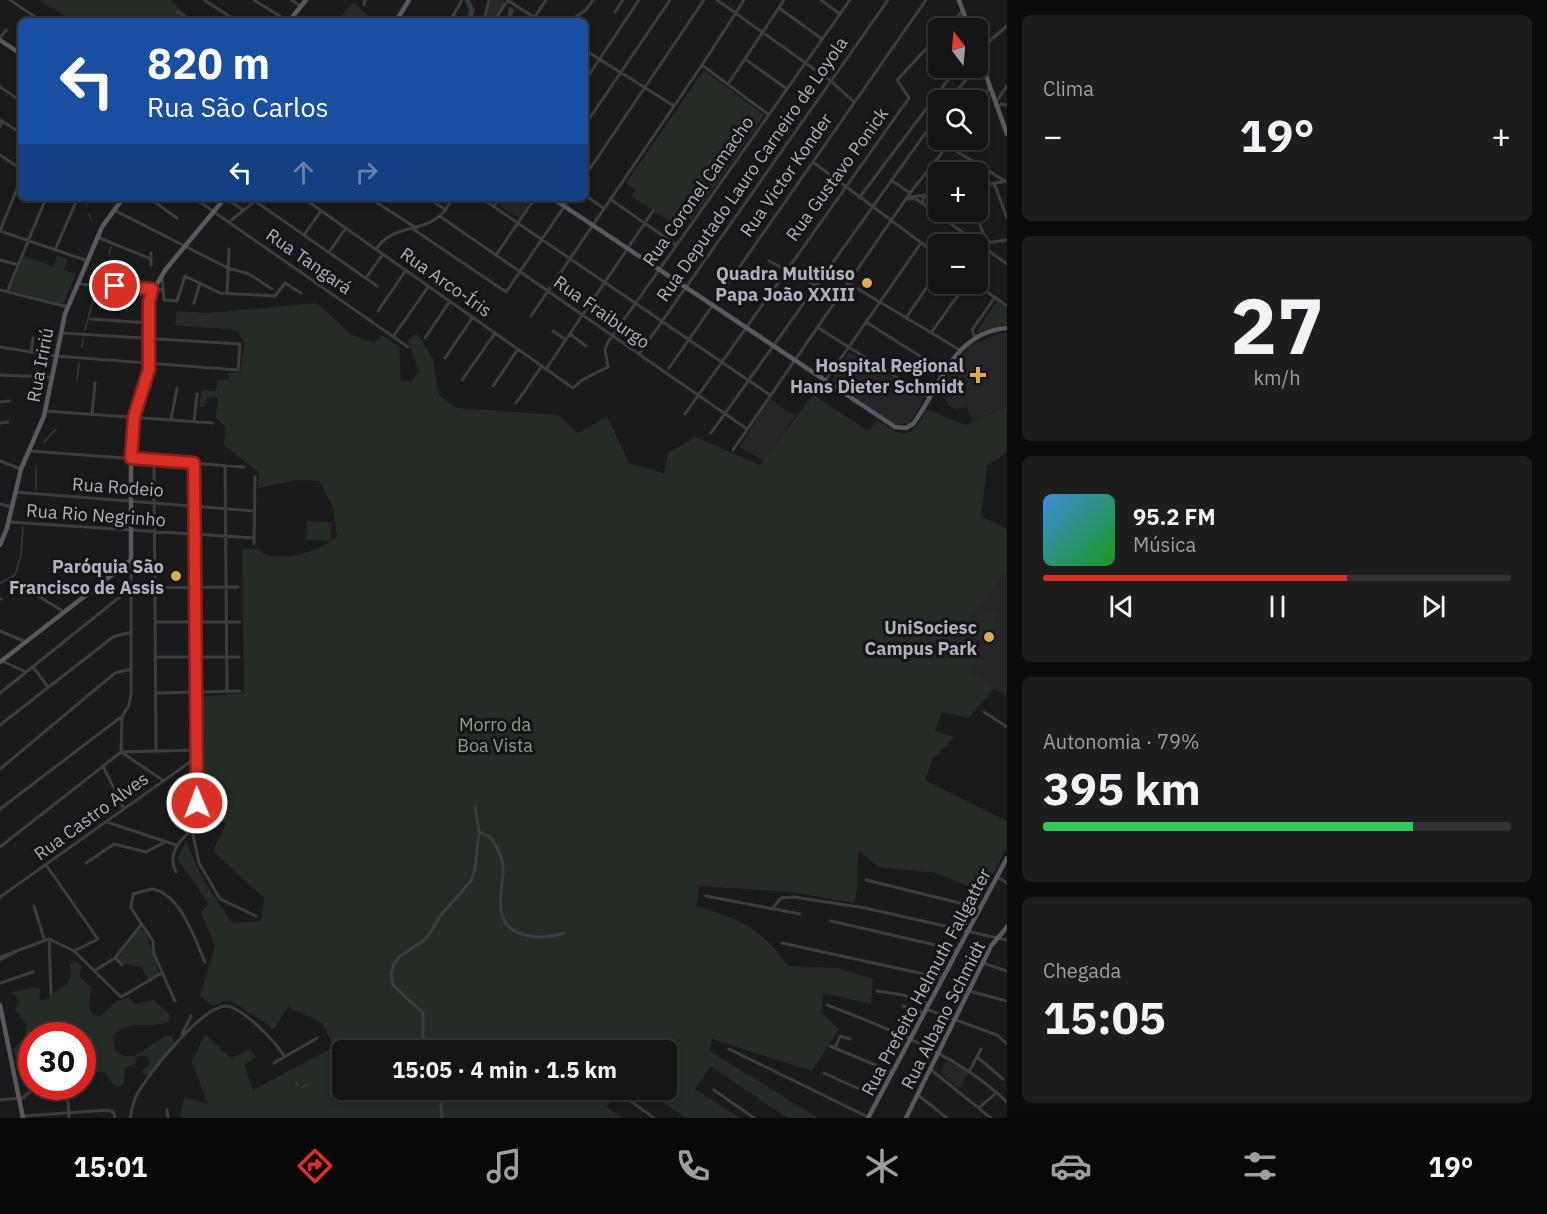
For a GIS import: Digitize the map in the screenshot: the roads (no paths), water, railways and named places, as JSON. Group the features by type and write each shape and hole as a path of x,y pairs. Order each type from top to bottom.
{"main road":[{"path":"291,18 301,3 306,0"},
{"path":"398,18 409,0"},
{"path":"959,0 965,18"},
{"path":"0,39 18,53"},
{"path":"985,78 1007,134"},
{"name":"Rua Iririú","path":"0,545 9,522 21,469 45,411 60,333 68,307 97,237 120,201"},
{"path":"0,661 131,560 131,458 134,417 150,364 149,299 152,289 162,274 223,201"},
{"path":"556,201 892,426 906,428 915,421 960,350 975,337 1007,328"},
{"name":"Rua Prefeito Helmuth Fallgatter","path":"868,1118 1007,858"},
{"name":"Rua Albano Schmidt","path":"906,1118 983,963 996,939 1007,927"},
{"path":"0,1005 18,1094"},
{"path":"19,1100 23,1117"}],"street":[{"path":"10,0 36,18"},
{"path":"204,0 232,18"},
{"path":"254,0 284,18"},
{"path":"291,0 301,3"},
{"path":"364,5 365,0"},
{"path":"452,18 462,0"},
{"path":"485,18 489,0"},
{"path":"496,18 507,0 533,18"},
{"path":"535,18 546,0"},
{"path":"573,18 586,9 593,0"},
{"path":"615,12 623,0"},
{"path":"588,77 639,0"},
{"path":"588,121 670,0"},
{"path":"588,172 704,0"},
{"path":"531,316 744,0"},
{"path":"728,84 784,0"},
{"path":"820,0 840,14"},
{"name":"Rua Coronel Camacho","path":"573,388 582,380 607,369 605,347 612,336 850,0"},
{"name":"Rua Deputado Lauro Carneiro de Loyola","path":"639,354 888,0"},
{"name":"Rua Victor Konder","path":"669,368 926,0"},
{"path":"720,1 831,81 854,102"},
{"path":"779,8 822,39"},
{"path":"956,18 963,11"},
{"path":"178,12 187,18"},
{"path":"988,43 1007,26"},
{"path":"0,39 6,30"},
{"name":"Rua Gustavo Ponick","path":"685,414 744,327 909,98 897,80 928,47"},
{"path":"588,52 674,106"},
{"path":"745,59 787,89"},
{"path":"702,65 769,115"},
{"path":"859,198 949,78"},
{"path":"957,90 967,78"},
{"path":"997,105 1007,86"},
{"path":"0,87 18,99"},
{"path":"993,94 1004,91"},
{"path":"997,105 1007,105"},
{"path":"0,127 1,120 18,131"},
{"path":"711,433 771,345 928,129"},
{"path":"733,450 910,194 945,150"},
{"path":"955,150 1006,181"},
{"path":"0,155 18,167"},
{"path":"813,162 928,248"},
{"path":"891,180 910,194"},
{"path":"988,184 1006,181"},
{"path":"994,183 1007,219"},
{"path":"18,186 0,231 88,261"},
{"path":"916,187 916,197 928,207"},
{"path":"906,200 928,195"},
{"path":"928,196 922,199 928,207"},
{"path":"588,197 603,208"},
{"path":"610,199 676,245"},
{"path":"7,292 45,201"},
{"path":"55,250 75,201"},
{"path":"153,201 177,218"},
{"name":"Rua Tangará","path":"198,201 408,347"},
{"path":"230,201 243,210"},
{"path":"229,222 254,201"},
{"path":"260,201 377,286"},
{"name":"Rua Arco-Íris","path":"307,201 573,388"},
{"path":"375,201 506,292 568,201"},
{"path":"432,201 446,210"},
{"path":"376,249 388,235 441,217 450,201"},
{"path":"485,201 770,395"},
{"path":"494,207 498,201"},
{"path":"496,255 533,201"},
{"path":"113,209 228,268 249,274 272,289"},
{"path":"304,235 321,211"},
{"path":"546,369 653,211"},
{"name":"Rua Fraiburgo","path":"441,217 747,429"},
{"path":"948,222 965,234"},
{"path":"329,252 346,228"},
{"path":"97,237 151,259"},
{"path":"988,243 1007,240"},
{"path":"825,381 921,243"},
{"path":"227,294 230,249"},
{"path":"988,250 1007,264"},
{"path":"151,253 151,266"},
{"path":"366,278 382,254"},
{"path":"0,260 18,265"},
{"path":"769,261 815,285"},
{"path":"378,310 406,270"},
{"path":"162,274 164,300 176,302 185,276 217,292 227,294 275,296 285,283 301,293"},
{"path":"194,303 201,283"},
{"path":"848,283 960,350"},
{"path":"78,284 163,290"},
{"path":"906,318 928,285"},
{"path":"393,337 428,286"},
{"path":"0,290 68,307"},
{"path":"988,292 1007,306"},
{"path":"931,333 959,294"},
{"path":"975,337 972,330 995,297"},
{"path":"425,338 450,301"},
{"path":"445,358 473,317"},
{"path":"91,319 149,323"},
{"path":"866,322 945,372"},
{"path":"817,327 929,398"},
{"path":"553,331 566,340"},
{"path":"0,347 56,356 238,370 240,344 60,333"},
{"path":"462,380 495,333"},
{"path":"570,334 586,345"},
{"path":"31,352 33,338"},
{"path":"493,386 518,349"},
{"path":"516,403 542,366"},
{"path":"0,375 51,377"},
{"path":"92,414 95,383"},
{"path":"171,420 177,388"},
{"path":"194,421 197,394"},
{"path":"0,402 9,401"},
{"path":"45,411 213,423"},
{"path":"0,423 8,422"},
{"path":"30,451 244,467"},
{"path":"0,460 21,469"},
{"path":"154,460 156,750"},
{"path":"194,463 197,803"},
{"path":"225,465 227,692"},
{"path":"254,544 255,477"},
{"name":"Rua Rodeio","path":"15,492 254,511"},
{"path":"0,504 12,507"},
{"name":"Rua Rio Negrinho","path":"9,522 254,538"},
{"path":"0,808 122,717 131,700 131,560"},
{"path":"0,693 131,588 238,587"},
{"path":"27,589 64,612"},
{"path":"155,622 240,622"},
{"path":"0,631 26,642"},
{"path":"1,724 116,635 131,632"},
{"path":"155,657 239,657"},
{"path":"0,661 26,672"},
{"path":"33,667 49,687"},
{"path":"0,768 115,673 131,669"},
{"path":"156,693 240,691"},
{"path":"984,712 1007,727"},
{"path":"121,753 122,717"},
{"path":"0,847 121,753 197,750"},
{"path":"121,753 164,781"},
{"name":"Rua Castro Alves","path":"0,897 197,757"},
{"path":"104,766 124,809"},
{"path":"424,1040 423,1012 393,985 392,970 400,956 426,939 441,915 471,881 475,869 479,832 475,807"},
{"path":"176,872 172,862 176,845 206,817"},
{"path":"106,822 176,845"},
{"path":"192,830 200,863 220,899 256,916"},
{"path":"479,832 490,837 500,854 504,873 501,910 507,922 517,931 531,937 555,937 564,933"},
{"path":"86,863 114,844 146,852 163,841"},
{"path":"46,865 98,939 74,951"},
{"path":"997,877 1007,883"},
{"path":"866,880 980,908"},
{"path":"175,1001 154,954 153,941 131,909 132,896 148,889 163,893 183,918 205,962"},
{"path":"706,896 800,914"},
{"path":"772,909 781,898 794,897 872,909 967,933 1007,940"},
{"path":"34,906 44,939"},
{"path":"831,921 957,950"},
{"path":"94,971 114,958 141,925"},
{"path":"0,958 44,939 49,939 74,951 121,997 162,973"},
{"path":"49,939 51,994"},
{"path":"782,943 942,978"},
{"path":"114,958 122,965"},
{"path":"983,963 1007,971"},
{"path":"0,983 33,972"},
{"path":"877,991 903,995 926,1009 997,1035 1007,1044"},
{"path":"969,991 1007,1001"},
{"path":"827,1005 910,1039 970,1070 1007,1101"},
{"path":"130,1118 137,1094 180,1038 205,1014 218,1007 230,1006 266,1031 284,1056"},
{"path":"903,1006 926,1009"},
{"path":"180,1038 191,1016"},
{"path":"835,1048 840,1036 850,1039"},
{"path":"274,1063 317,1038"},
{"path":"830,1046 892,1072"},
{"path":"729,1049 868,1118"},
{"path":"970,1070 981,1049"},
{"path":"977,1057 1003,1079"},
{"path":"930,1070 991,1118"},
{"path":"824,1073 879,1098"},
{"path":"714,1090 754,1118"},
{"path":"979,1108 997,1092"},
{"path":"918,1095 947,1118"},
{"path":"0,1100 18,1099"},
{"path":"68,1100 69,1118"},
{"path":"442,1100 442,1118"},
{"path":"629,1100 654,1118"},
{"path":"167,1110 168,1118"},
{"path":"23,1117 113,1111 115,1118"}],"waterway":[{"path":"467,0 472,10 470,16"},
{"path":"510,18 511,10"},
{"path":"85,201 87,206"},
{"path":"89,214 91,220"},
{"path":"109,254 111,247"},
{"path":"98,276 98,282"},
{"path":"85,330 96,288"},
{"path":"82,347 83,338"},
{"path":"77,380 79,363"},
{"path":"44,442 56,429"},
{"path":"36,466 36,490"},
{"path":"0,583 15,575 21,555 23,527"},
{"path":"303,1087 308,1084"}],"place":[{"name":"Quadra Multiúso Papa João XXIII","path":"867,283"},
{"name":"Hospital Regional Hans Dieter Schmidt","path":"978,375"},
{"name":"Paróquia São Francisco de Assis","path":"176,576"},
{"name":"UniSociesc Campus Park","path":"989,637"}],"park label":[{"name":"Morro da Boa Vista","path":"495,734"}]}
